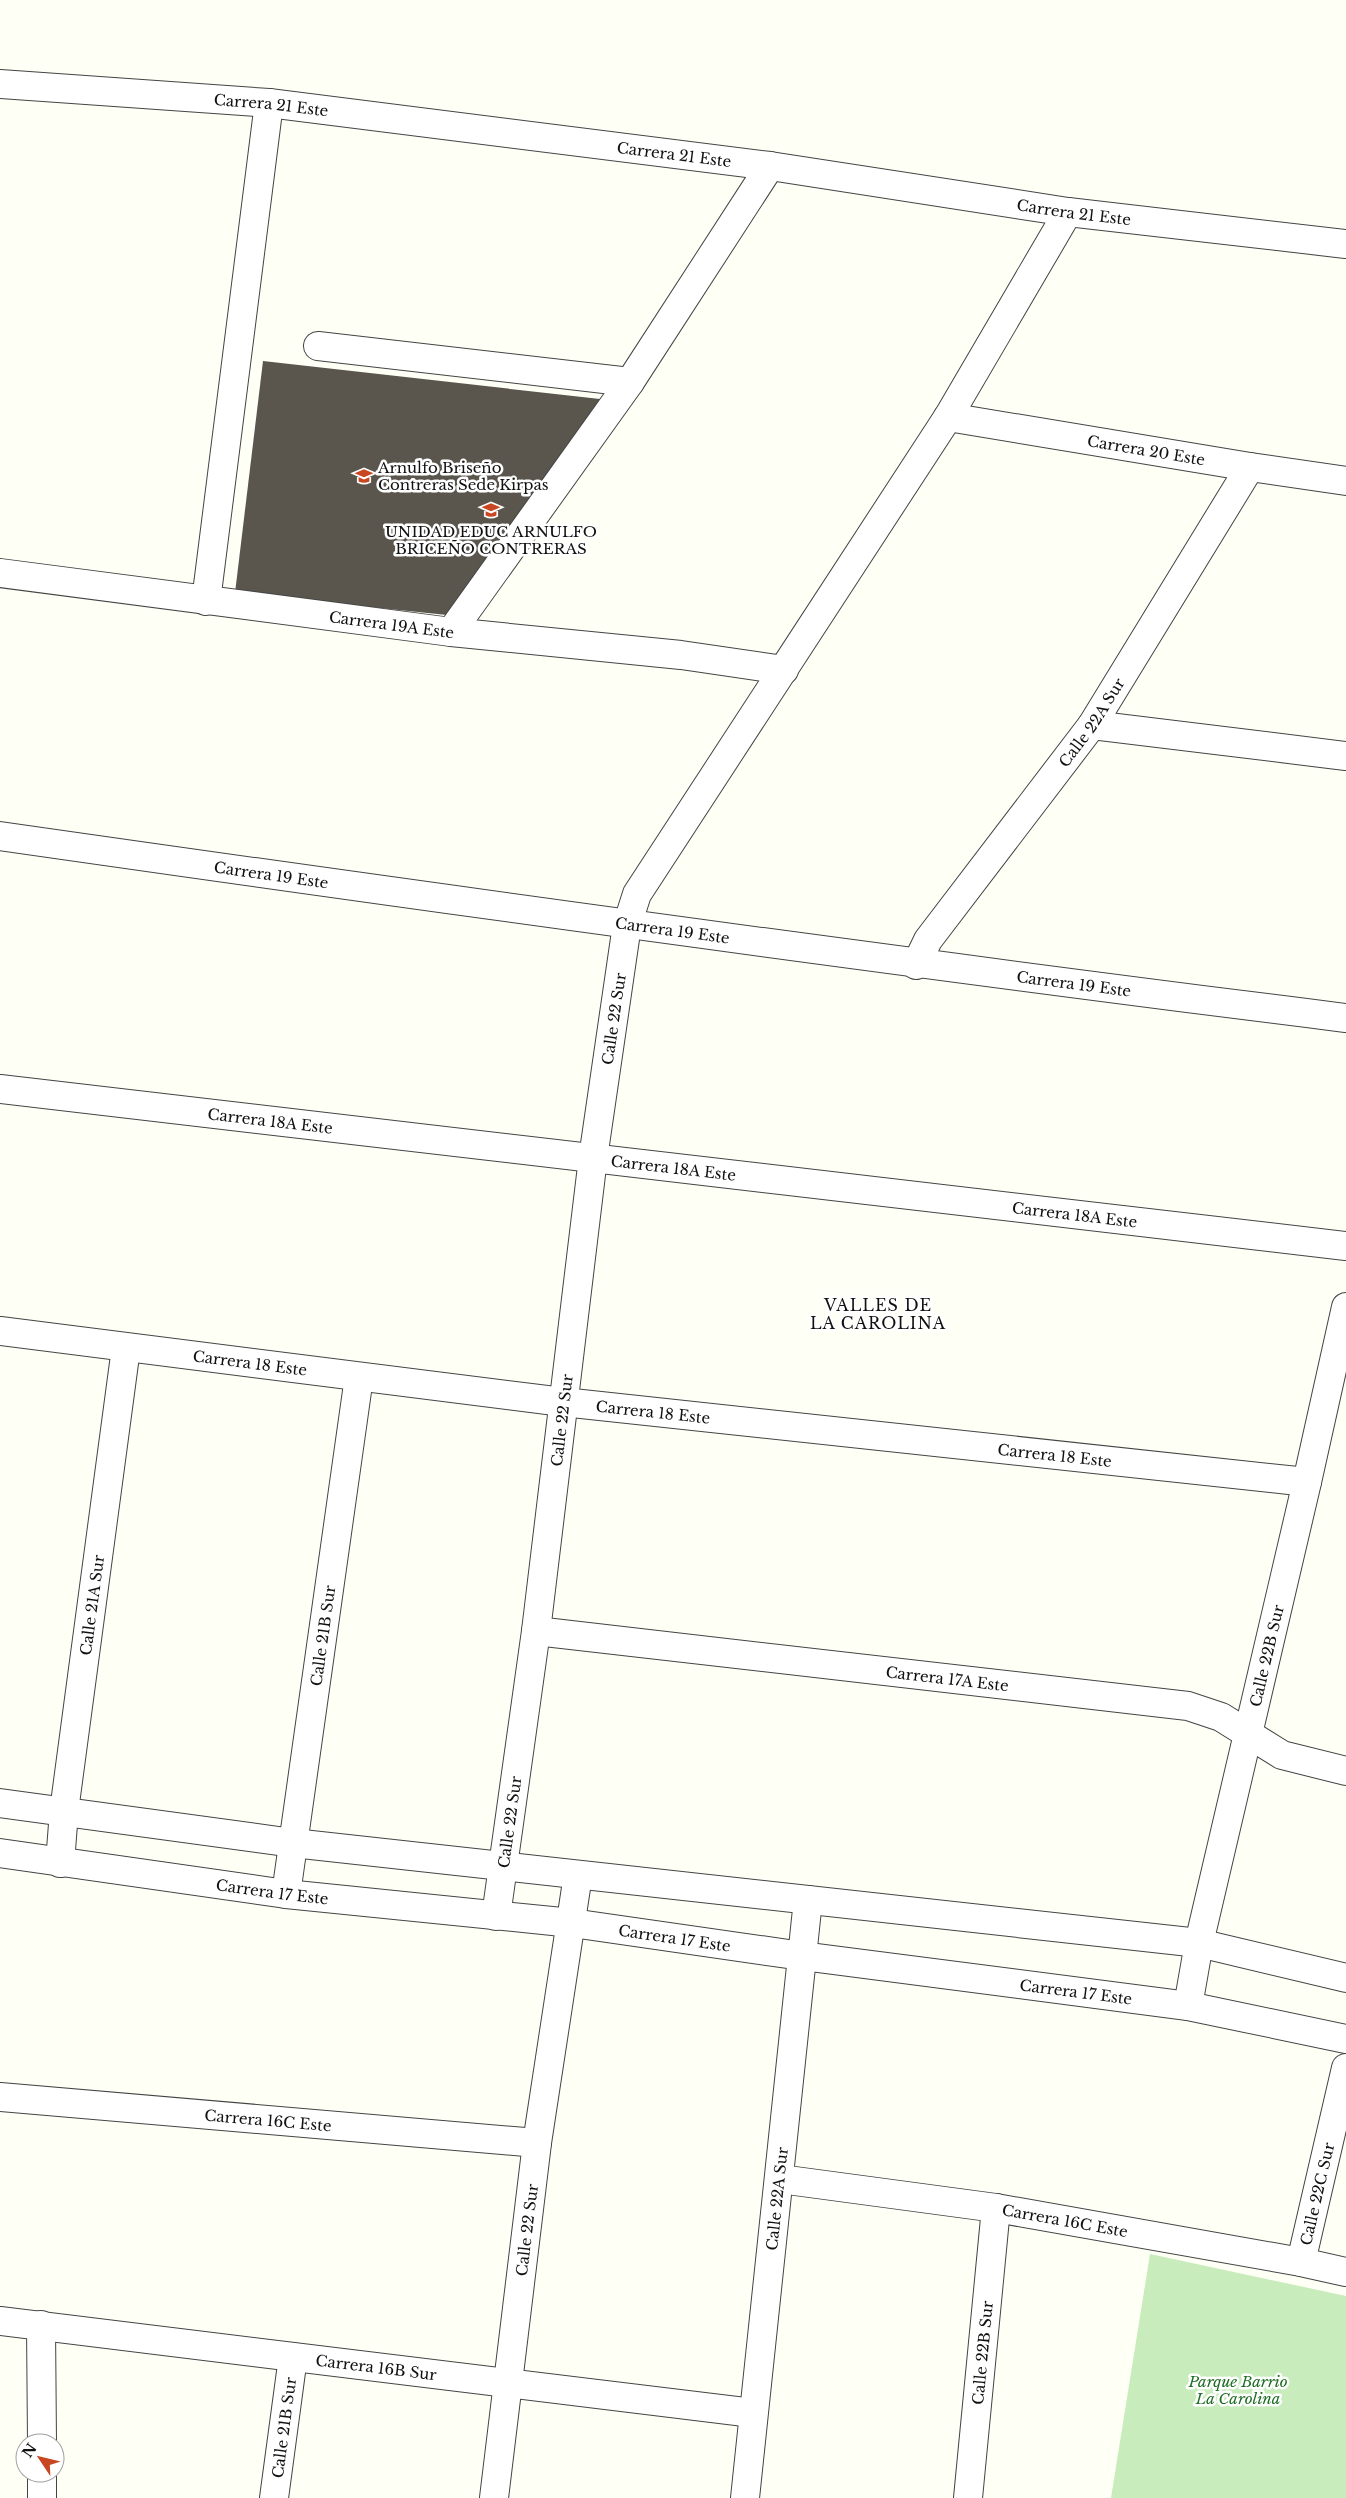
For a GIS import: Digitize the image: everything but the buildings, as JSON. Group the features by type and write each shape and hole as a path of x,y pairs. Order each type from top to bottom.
{"street":[{"name":"Carrera 21 Este","path":"0,84 269,103 770,166 1068,212 1346,244"},
{"path":"206,600 269,103"},
{"path":"451,632 630,382 770,166"},
{"name":"Calle 22 Sur","path":"496,1916 536,1631 562,1402 593,1158 627,924 637,894 948,417 1068,212"},
{"path":"318,346 630,382"},
{"name":"Carrera 20 Este","path":"948,417 1346,481"},
{"name":"Calle 22A Sur","path":"916,964 928,940 1092,725 1250,467"},
{"name":"Carrera 19A Este","path":"0,573 451,632 681,656 784,670"},
{"path":"1092,725 1346,756"},
{"name":"Carrera 19 Este","path":"0,836 916,964 1346,1018"},
{"name":"Carrera 18A Este","path":"0,1089 1346,1246"},
{"name":"Calle 22B Sur","path":"1188,2006 1199,1943 1308,1482 1346,1307"},
{"name":"Carrera 18 Este","path":"0,1331 562,1402 1308,1482"},
{"name":"Calle 21A Sur","path":"60,1863 64,1811 126,1348"},
{"name":"Calle 21B Sur","path":"286,1894 358,1377"},
{"name":"Carrera 17A Este","path":"536,1631 1188,1706 1221,1717 1282,1755 1346,1771"},
{"path":"0,1803 293,1842 1199,1943 1346,1978"},
{"name":"Carrera 17 Este","path":"0,1853 286,1894 572,1923 802,1956 1188,2006 1346,2039"},
{"name":"Calle 22 Sur","path":"494,2498 537,2143 578,1875"},
{"name":"Calle 22A Sur","path":"745,2498 808,1900"},
{"name":"Calle 22C Sur","path":"1301,2262 1346,2068"},
{"name":"Carrera 16C Este","path":"0,2097 537,2143"},
{"name":"Carrera 16C Este","path":"780,2179 996,2208 1301,2262 1346,2272"},
{"name":"Calle 22B Sur","path":"968,2498 996,2208"},
{"name":"Carrera 16B Sur","path":"0,2321 753,2413"},
{"path":"41,2325 42,2433"},
{"name":"Calle 21B Sur","path":"274,2498 293,2357"},
{"path":"42,2483 42,2498"}],"green space":[{"name":"Parque Barrio La Carolina","path":"1150,2254 1346,2296 1346,2498 1111,2498"}],"place":[{"name":"Arnulfo Briseño Contreras Sede Kirpas","path":"364,476"},
{"name":"UNIDAD EDUC ARNULFO BRICEÑO CONTRERAS","path":"491,510"}],"district":[{"name":"VALLES DE LA CAROLINA","path":"878,1314"}]}
